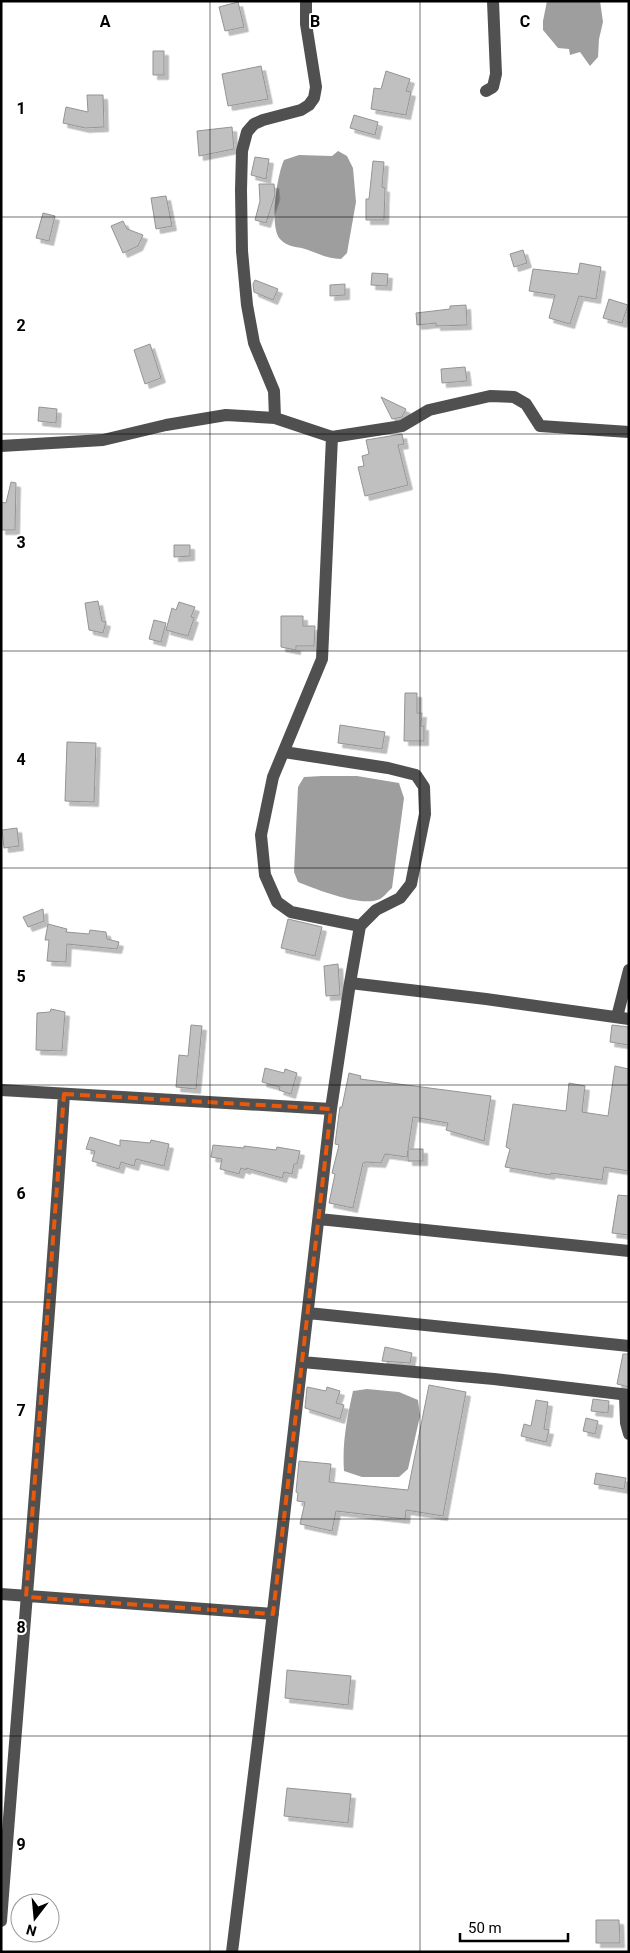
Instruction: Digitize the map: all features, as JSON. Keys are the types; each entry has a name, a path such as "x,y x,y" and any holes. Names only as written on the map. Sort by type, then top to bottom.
{"street":[{"path":"275,418 274,391 254,343 247,305 242,251 242,151 247,132 254,124 301,110 310,105 314,98 316,87 306,24 306,1"},
{"path":"486,91 493,87 496,74 493,1"},
{"path":"1,446 103,440 166,425 226,415 275,418 332,437 402,426 429,410 490,396 514,397 526,404 540,426 629,432"},
{"path":"332,437 322,660 273,777 261,835 265,875 277,902 291,912 360,926"},
{"path":"232,1952 331,1109 350,983 360,926 376,910 400,898 411,884 425,814 424,787 416,775 388,768 284,752"},
{"path":"350,983 623,1018 629,970"},
{"path":"1,1090 331,1109"},
{"path":"1,1921 51,1306 64,1094"},
{"path":"319,1219 629,1251"},
{"path":"308,1313 629,1346"},
{"path":"302,1362 494,1379 627,1395 626,1423 629,1434"},
{"path":"1,1594 273,1614"}],"highlighted area":[{"path":"64,1094 331,1109 273,1614 26,1597"}],"shaded area":[{"path":"547,1 600,1 603,22 599,39 598,57 590,66 580,52 570,55 569,49 558,48 543,30"},
{"path":"338,151 347,156 353,168 356,202 347,253 341,259 328,257 283,242 277,233 275,224 275,201 284,160 299,155 332,156"},
{"path":"357,776 399,783 404,798 392,888 380,899 362,901 351,899 327,893 298,882 294,872 298,787 304,777"},
{"path":"367,1389 399,1392 418,1400 420,1416 408,1469 399,1477 362,1477 344,1471 344,1441 353,1391"}],"building":[{"path":"238,2 244,27 225,31 219,7"},
{"path":"153,51 164,51 164,75 153,75"},
{"path":"261,66 268,99 228,106 222,74"},
{"path":"386,71 410,79 406,91 411,92 406,115 371,109 374,88 381,89"},
{"path":"87,95 103,95 104,127 85,128 63,123 66,107 88,112"},
{"path":"354,115 378,122 375,135 350,128"},
{"path":"232,127 234,149 199,156 197,131"},
{"path":"255,157 269,159 266,179 251,175"},
{"path":"373,161 384,162 382,187 385,188 384,220 366,220 366,199 369,199"},
{"path":"259,184 274,184 275,195 266,223 255,220 260,201"},
{"path":"166,196 172,226 156,229 151,198"},
{"path":"43,213 55,216 49,241 36,238"},
{"path":"123,221 127,229 143,235 138,246 123,253 111,226"},
{"path":"523,250 527,263 514,267 510,254"},
{"path":"580,263 601,267 596,299 579,296 570,324 549,318 555,295 529,291 533,269 578,274"},
{"path":"372,273 388,274 387,286 371,285"},
{"path":"255,280 278,289 273,300 254,292 253,284"},
{"path":"345,284 345,295 330,296 330,285"},
{"path":"609,299 628,305 622,323 603,318"},
{"path":"466,305 467,325 436,326 436,323 417,325 416,313 450,309 450,306"},
{"path":"150,344 161,378 145,384 134,350"},
{"path":"465,367 467,381 442,383 441,369"},
{"path":"381,397 406,409 402,417 392,419"},
{"path":"39,407 57,409 56,423 38,421"},
{"path":"402,434 404,444 398,445 408,485 365,496 358,467 364,466 362,456 369,454 366,440"},
{"path":"11,482 16,483 15,530 1,530 1,502 6,503"},
{"path":"174,545 190,545 190,556 174,557"},
{"path":"98,601 102,621 106,622 103,633 89,630 85,603"},
{"path":"179,602 195,607 191,617 194,618 188,636 166,630 172,608 176,610"},
{"path":"281,616 303,616 303,626 315,626 314,646 296,646 296,650 281,647"},
{"path":"154,620 166,623 161,642 149,639"},
{"path":"405,693 417,693 417,713 422,713 421,726 424,726 424,741 404,741"},
{"path":"340,725 385,732 382,749 338,743"},
{"path":"67,742 96,743 94,802 65,801"},
{"path":"17,828 19,846 4,848 2,830"},
{"path":"43,909 44,921 28,927 23,917"},
{"path":"288,919 322,927 315,956 281,948"},
{"path":"48,924 67,929 66,932 89,934 90,930 106,932 107,939 119,942 117,949 67,944 66,962 47,961 49,940 45,940"},
{"path":"338,964 340,995 326,996 324,966"},
{"path":"51,1009 65,1012 62,1051 36,1050 37,1013 50,1012"},
{"path":"191,1025 202,1026 196,1089 176,1087 179,1055 188,1056"},
{"path":"612,1025 629,1027 629,1045 610,1042"},
{"path":"615,1066 629,1069 629,1171 604,1167 602,1180 551,1173 550,1175 505,1167 510,1149 506,1147 513,1104 566,1111 569,1083 585,1086 582,1112 608,1116"},
{"path":"265,1068 284,1073 285,1069 297,1073 291,1094 279,1090 280,1087 262,1082"},
{"path":"349,1073 361,1076 360,1079 491,1096 484,1141 446,1130 448,1123 413,1117 408,1149 423,1149 423,1161 408,1161 408,1150 407,1157 385,1154 381,1163 363,1163 353,1208 329,1203 335,1174 332,1173 339,1145 335,1144 340,1107 342,1107"},
{"path":"90,1137 120,1146 120,1140 150,1143 151,1140 169,1144 164,1166 136,1159 134,1166 121,1162 119,1169 92,1161 95,1151 86,1149"},
{"path":"213,1145 276,1150 277,1147 300,1151 292,1174 284,1172 282,1178 246,1168 246,1170 241,1168 239,1174 220,1169 222,1159 211,1157"},
{"path":"618,1195 629,1196 629,1235 612,1233"},
{"path":"385,1347 412,1353 410,1363 382,1361"},
{"path":"623,1354 629,1354 629,1387 617,1384"},
{"path":"429,1385 466,1392 443,1516 406,1510 405,1519 336,1511 332,1531 300,1524 305,1502 297,1501 299,1461 331,1464 329,1482 408,1490"},
{"path":"307,1387 326,1391 327,1387 340,1391 336,1403 344,1405 340,1419 305,1408"},
{"path":"593,1399 609,1401 608,1413 591,1411"},
{"path":"536,1400 548,1402 544,1429 549,1430 546,1442 521,1436 524,1424 531,1426"},
{"path":"586,1418 598,1421 595,1434 583,1431"},
{"path":"596,1473 626,1478 624,1489 594,1484"},
{"path":"287,1670 351,1676 348,1705 285,1698"},
{"path":"287,1788 351,1794 348,1823 284,1816"},
{"path":"596,1920 619,1920 620,1943 596,1943"}]}
